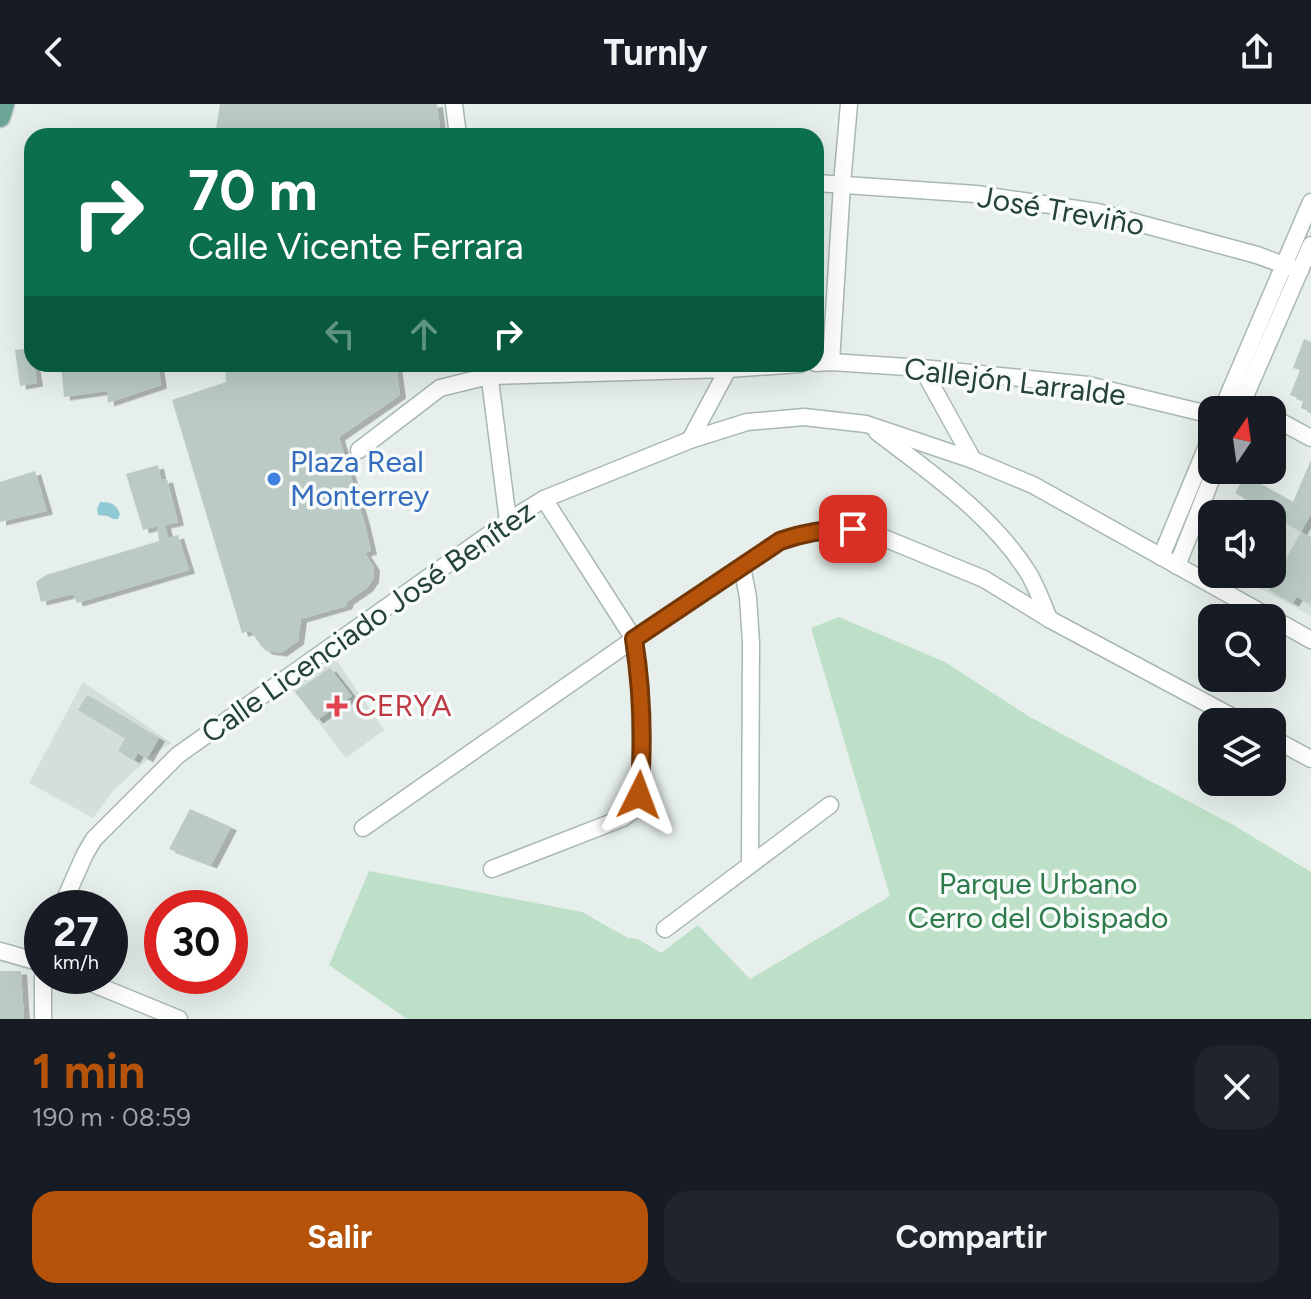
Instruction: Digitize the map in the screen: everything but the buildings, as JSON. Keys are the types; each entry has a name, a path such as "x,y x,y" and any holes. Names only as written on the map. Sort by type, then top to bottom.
{"main road":[{"path":"0,117 4,104"}],"street":[{"path":"454,104 457,128"},
{"path":"824,362 849,104"},
{"name":"José Treviño","path":"824,183 976,194 1097,212 1300,271"},
{"path":"1239,396 1284,264 1311,202"},
{"path":"1239,396 1311,245"},
{"name":"Callejón Larralde","path":"824,362 922,368 1088,385 1198,412"},
{"path":"922,368 973,460"},
{"path":"359,450 440,388 483,372"},
{"path":"488,372 508,521"},
{"path":"690,440 726,372"},
{"name":"Calle Licenciado José Benítez","path":"69,890 94,839 178,755 508,521 544,499 690,440 747,422 804,417 866,424 973,460 1033,485 1246,604"},
{"path":"866,424 941,480 1003,539 1030,576 1049,619"},
{"path":"1286,425 1311,438"},
{"path":"1161,557 1198,468"},
{"path":"1177,566 1209,484"},
{"path":"492,869 623,818 633,810 639,795 642,758 640,684 634,639 544,499"},
{"path":"363,828 780,541 805,532 831,529 867,531 984,579 1049,619 1216,708"},
{"path":"742,567 748,597 751,643 750,864"},
{"name":"Calle Licenciado José Benítez","path":"1286,626 1311,640"},
{"path":"1286,746 1311,759"},
{"path":"665,929 830,805"},
{"path":"0,951 24,958"},
{"path":"43,994 43,1019"},
{"path":"118,994 179,1019"}],"shaded area":[{"path":"1311,514 1311,616 1260,588 1286,588 1286,523 1301,531"},
{"name":"CERYA","path":"335,658 384,730 346,758 292,688"},
{"path":"83,682 172,743 159,750 113,791 93,818 29,783"}],"green space":[{"name":"Parque Urbano Cerro del Obispado","path":"839,617 945,662 1030,717 1235,826 1311,872 1311,1019 407,1019 329,965 369,871 582,912 661,953 698,925 750,979 890,896 811,628"}],"water":[{"path":"100,502 115,506 120,514 118,519 98,515"}],"place":[{"name":"Plaza Real Monterrey","path":"274,479"},
{"name":"CERYA","path":"337,706"}],"route":[{"path":"639,795 642,758 640,684 634,639 780,541 805,532 853,529"}]}
